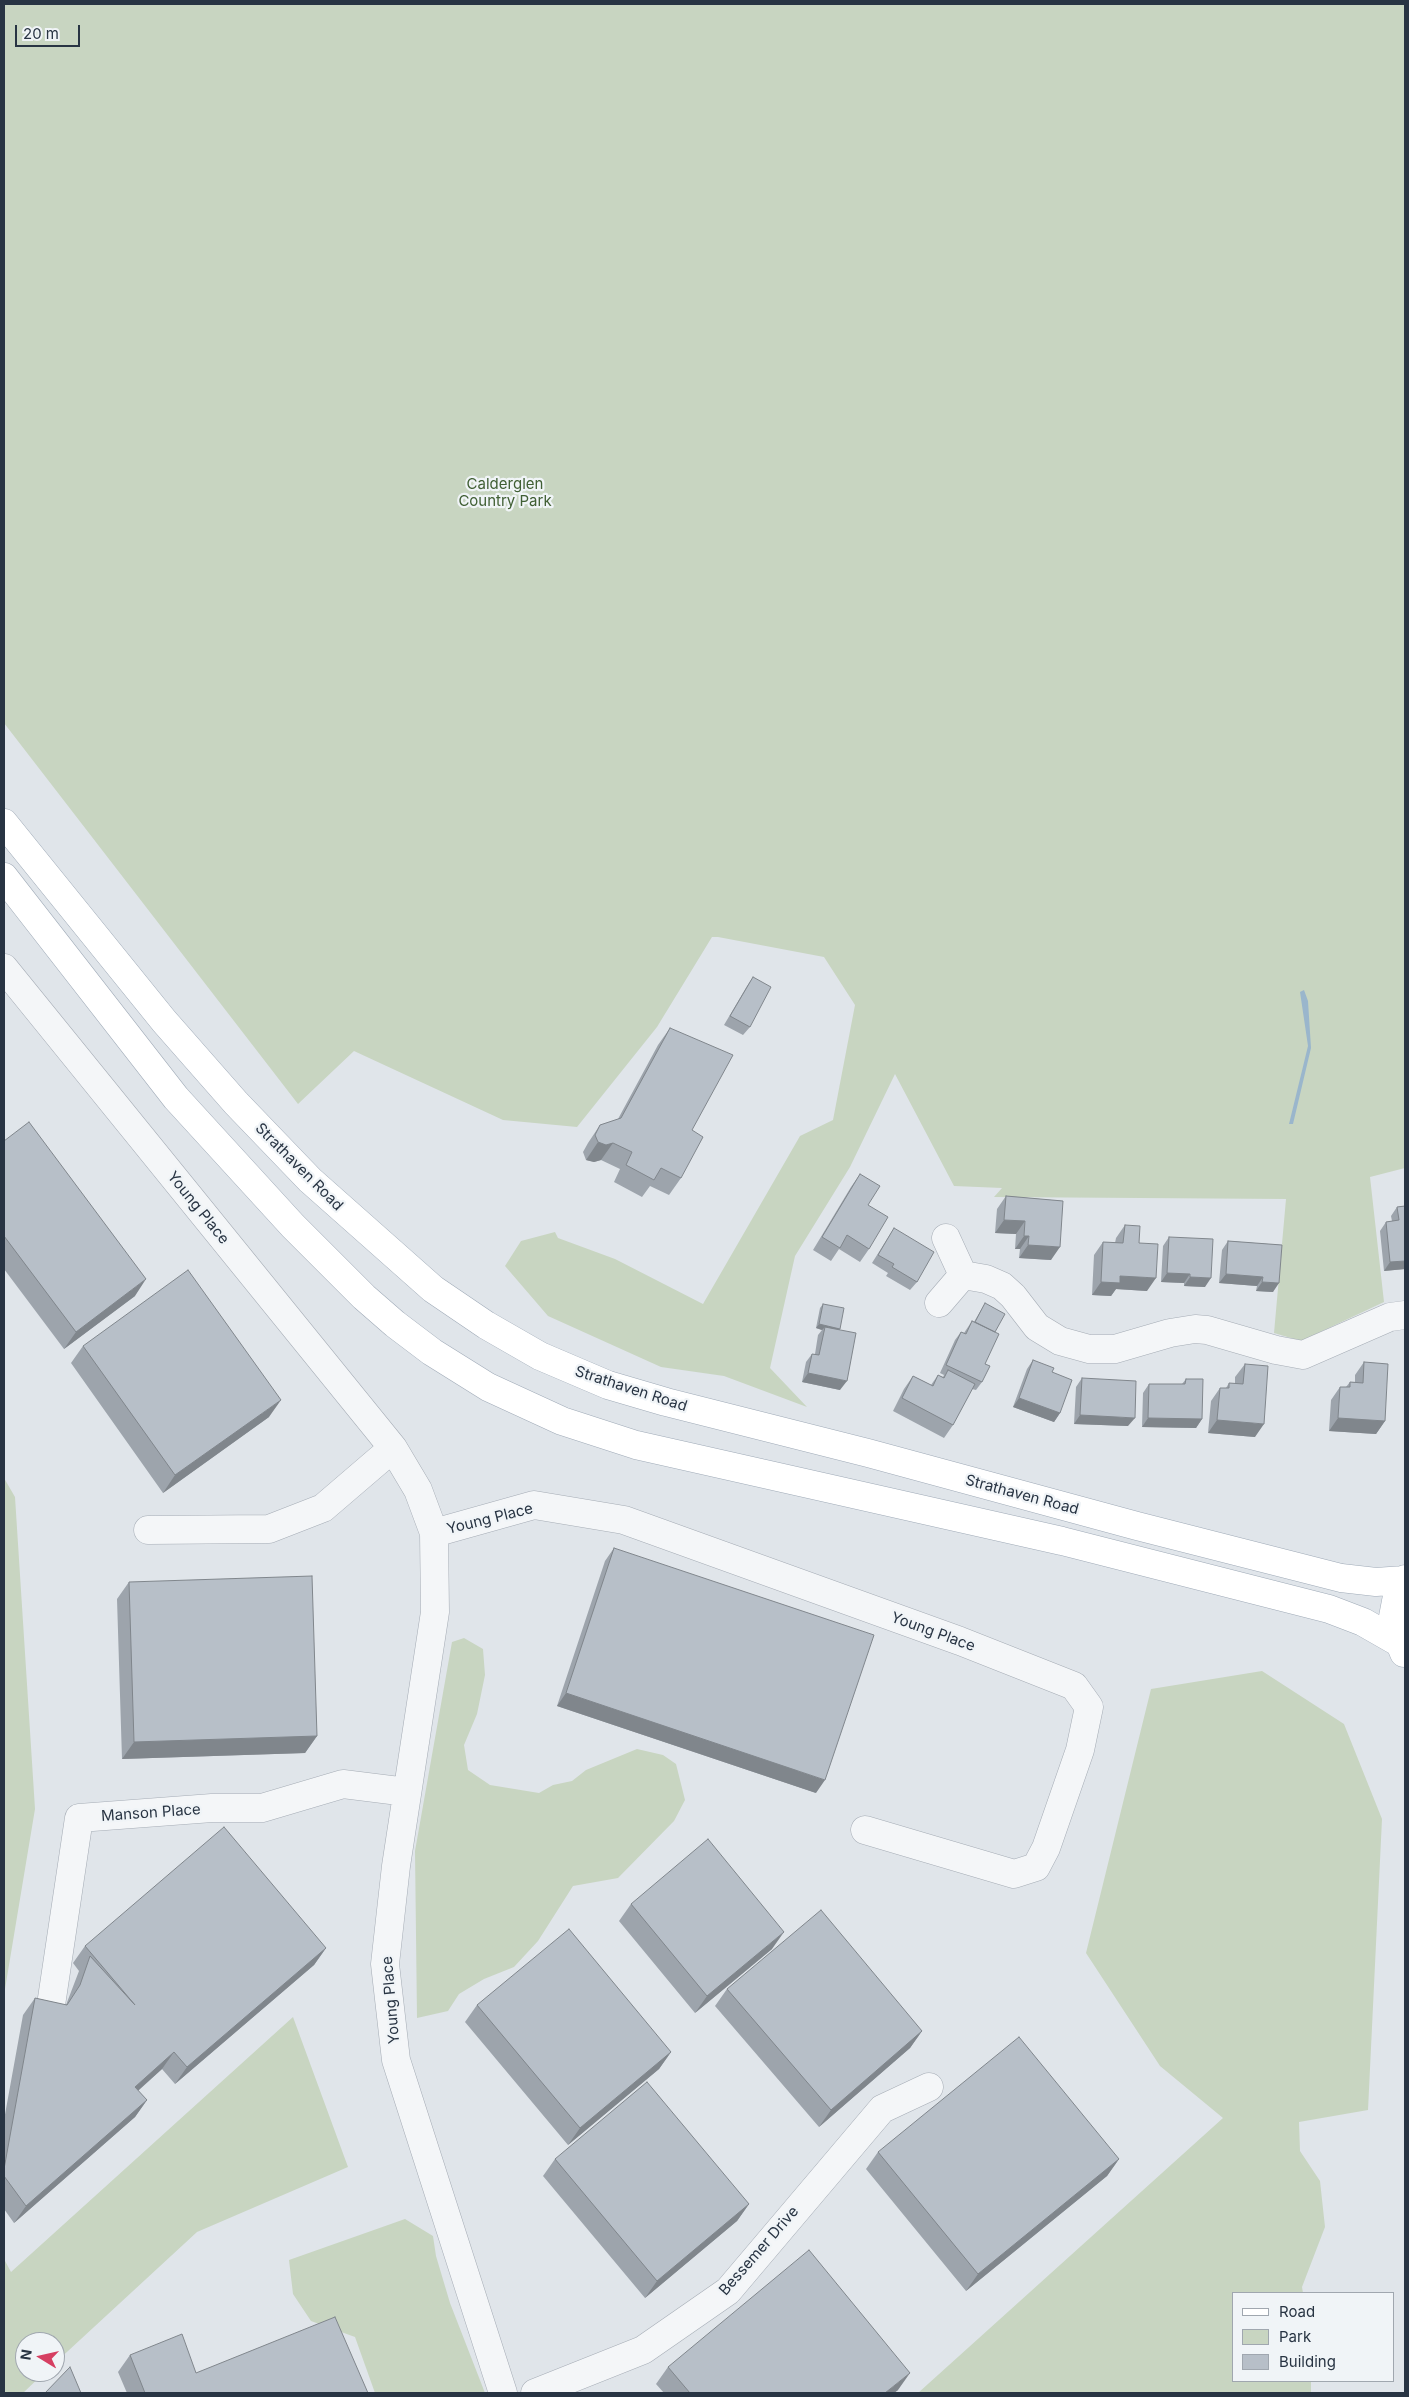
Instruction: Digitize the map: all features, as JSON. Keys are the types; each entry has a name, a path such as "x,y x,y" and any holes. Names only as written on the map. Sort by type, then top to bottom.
{"main road":[{"name":"Strathaven Road","path":"4,823 164,1021 236,1103 303,1173 356,1223 433,1289 486,1325 540,1356 608,1385 658,1400 1137,1526 1341,1578 1376,1582 1405,1579"},
{"path":"4,877 176,1098 293,1226 364,1297 395,1324 432,1352 488,1387 562,1421 636,1445 1062,1541 1329,1609 1363,1622 1402,1648"},
{"path":"1402,1648 1393,1617 1398,1591 1405,1579"}],"street":[{"name":"Young Place","path":"4,968 393,1448 418,1490 434,1533 435,1612 385,1964 396,2060 502,2393"},
{"path":"946,1238 963,1275"},
{"path":"939,1303 963,1275"},
{"path":"963,1275 986,1279 1002,1286 1013,1296 1037,1327 1060,1341 1089,1349 1115,1349 1170,1333 1194,1329 1207,1330 1276,1350 1303,1355 1390,1317 1405,1315"},
{"path":"148,1530 269,1529 323,1508 393,1448"},
{"name":"Young Place","path":"434,1533 534,1505 624,1520 960,1642 1074,1686 1089,1707 1080,1750 1046,1848 1036,1867 1014,1874 865,1830"},
{"name":"Manson Place","path":"51,2005 79,1818 212,1808 262,1808 343,1784 408,1792"},
{"name":"Bessemer Drive","path":"535,2393 643,2350 728,2291 882,2109 929,2087"}],"green space":[{"name":"Calderglen Country Park","path":"4,4 1405,4 1405,1168 1370,1177 1384,1302 1301,1341 1274,1333 1286,1199 994,1197 1002,1188 954,1186 895,1074 850,1167 795,1256 770,1368 807,1407 724,1376 661,1367 548,1316 505,1266 521,1241 555,1232 558,1238 615,1259 703,1304 800,1136 833,1120 855,1005 824,957 718,937 712,937 657,1027 577,1127 503,1120 354,1051 298,1104 4,723"},
{"path":"4,1478 15,1497 35,1809 4,1995"},
{"path":"464,1638 483,1649 485,1675 477,1714 464,1745 468,1770 490,1785 539,1793 553,1785 572,1781 586,1770 637,1749 663,1755 676,1764 685,1800 674,1821 618,1878 573,1886 538,1941 514,1967 484,1979 459,1994 448,2011 417,2018 415,1851 452,1642"},
{"path":"1262,1671 1344,1724 1382,1819 1368,2110 1299,2122 1300,2151 1320,2181 1325,2227 1302,2287 1303,2292 1232,2292 1232,2382 1311,2382 1311,2393 918,2393 1223,2118 1160,2066 1086,1953 1151,1689"},
{"path":"293,2017 348,2167 197,2232 65,2354 65,2332 15,2332 15,2382 35,2382 23,2393 4,2393 4,2259 11,2272"},
{"path":"405,2219 433,2236 436,2256 450,2303 485,2393 375,2393 355,2337 311,2321 293,2294 289,2260"}],"water":[{"path":"1304,990 1308,1001 1311,1048 1293,1124 1289,1124 1308,1046 1300,992"}],"building":[{"path":"753,977 771,987 750,1027 730,1016"},
{"path":"670,1028 733,1055 692,1130 703,1137 681,1178 661,1168 654,1180 626,1165 632,1152 613,1143 606,1145 598,1142 595,1135 600,1125 621,1118"},
{"path":"29,1122 146,1279 76,1332 4,1236 4,1141"},
{"path":"860,1174 880,1186 868,1205 888,1217 869,1249 847,1235 840,1248 822,1237"},
{"path":"1006,1196 1063,1201 1060,1247 1028,1245 1029,1236 1024,1236 1025,1221 1004,1220"},
{"path":"1405,1206 1405,1261 1390,1262 1386,1222 1399,1220 1397,1207"},
{"path":"1125,1225 1140,1226 1139,1243 1158,1244 1156,1278 1120,1276 1120,1283 1101,1282 1103,1242 1123,1243"},
{"path":"894,1228 934,1252 917,1282 892,1267 894,1264 878,1255"},
{"path":"1169,1237 1213,1239 1211,1278 1190,1277 1190,1274 1167,1273"},
{"path":"1228,1241 1282,1245 1279,1283 1262,1282 1263,1277 1226,1274"},
{"path":"188,1270 281,1400 175,1475 83,1346"},
{"path":"985,1303 1005,1314 995,1332 975,1322"},
{"path":"823,1304 844,1308 840,1329 819,1324"},
{"path":"972,1321 999,1334 985,1364 990,1366 982,1382 946,1365 961,1332 966,1334"},
{"path":"825,1327 856,1333 847,1381 808,1373 812,1354 819,1355"},
{"path":"1033,1360 1054,1368 1052,1372 1072,1380 1060,1413 1019,1398"},
{"path":"1364,1362 1388,1364 1385,1421 1338,1418 1340,1387 1350,1387 1350,1382 1363,1383"},
{"path":"1245,1364 1268,1366 1264,1424 1217,1420 1220,1388 1229,1388 1229,1383 1243,1384"},
{"path":"948,1370 975,1384 953,1425 902,1398 913,1376 933,1386 938,1375 944,1378"},
{"path":"1082,1378 1136,1381 1135,1418 1080,1415"},
{"path":"1186,1379 1203,1379 1202,1419 1148,1418 1149,1384 1185,1384"},
{"path":"614,1548 874,1635 825,1780 566,1693"},
{"path":"312,1576 317,1736 134,1742 129,1582"},
{"path":"224,1827 326,1948 187,2067 174,2052 135,2087 147,2100 26,2206 4,2176 4,2169 35,1998 67,2005 80,1985 90,1956 135,2005 85,1946"},
{"path":"708,1839 784,1932 707,1996 631,1904"},
{"path":"821,1910 922,2031 831,2110 727,1989"},
{"path":"569,1929 671,2052 580,2128 477,2005"},
{"path":"1019,2037 1119,2159 978,2274 878,2152"},
{"path":"647,2082 749,2204 657,2281 555,2159"},
{"path":"809,2250 910,2373 885,2393 690,2393 668,2367"},
{"path":"335,2317 368,2393 145,2393 130,2355 182,2334 196,2373"},
{"path":"70,2367 81,2393 45,2393 56,2382 65,2382 65,2372"}]}
